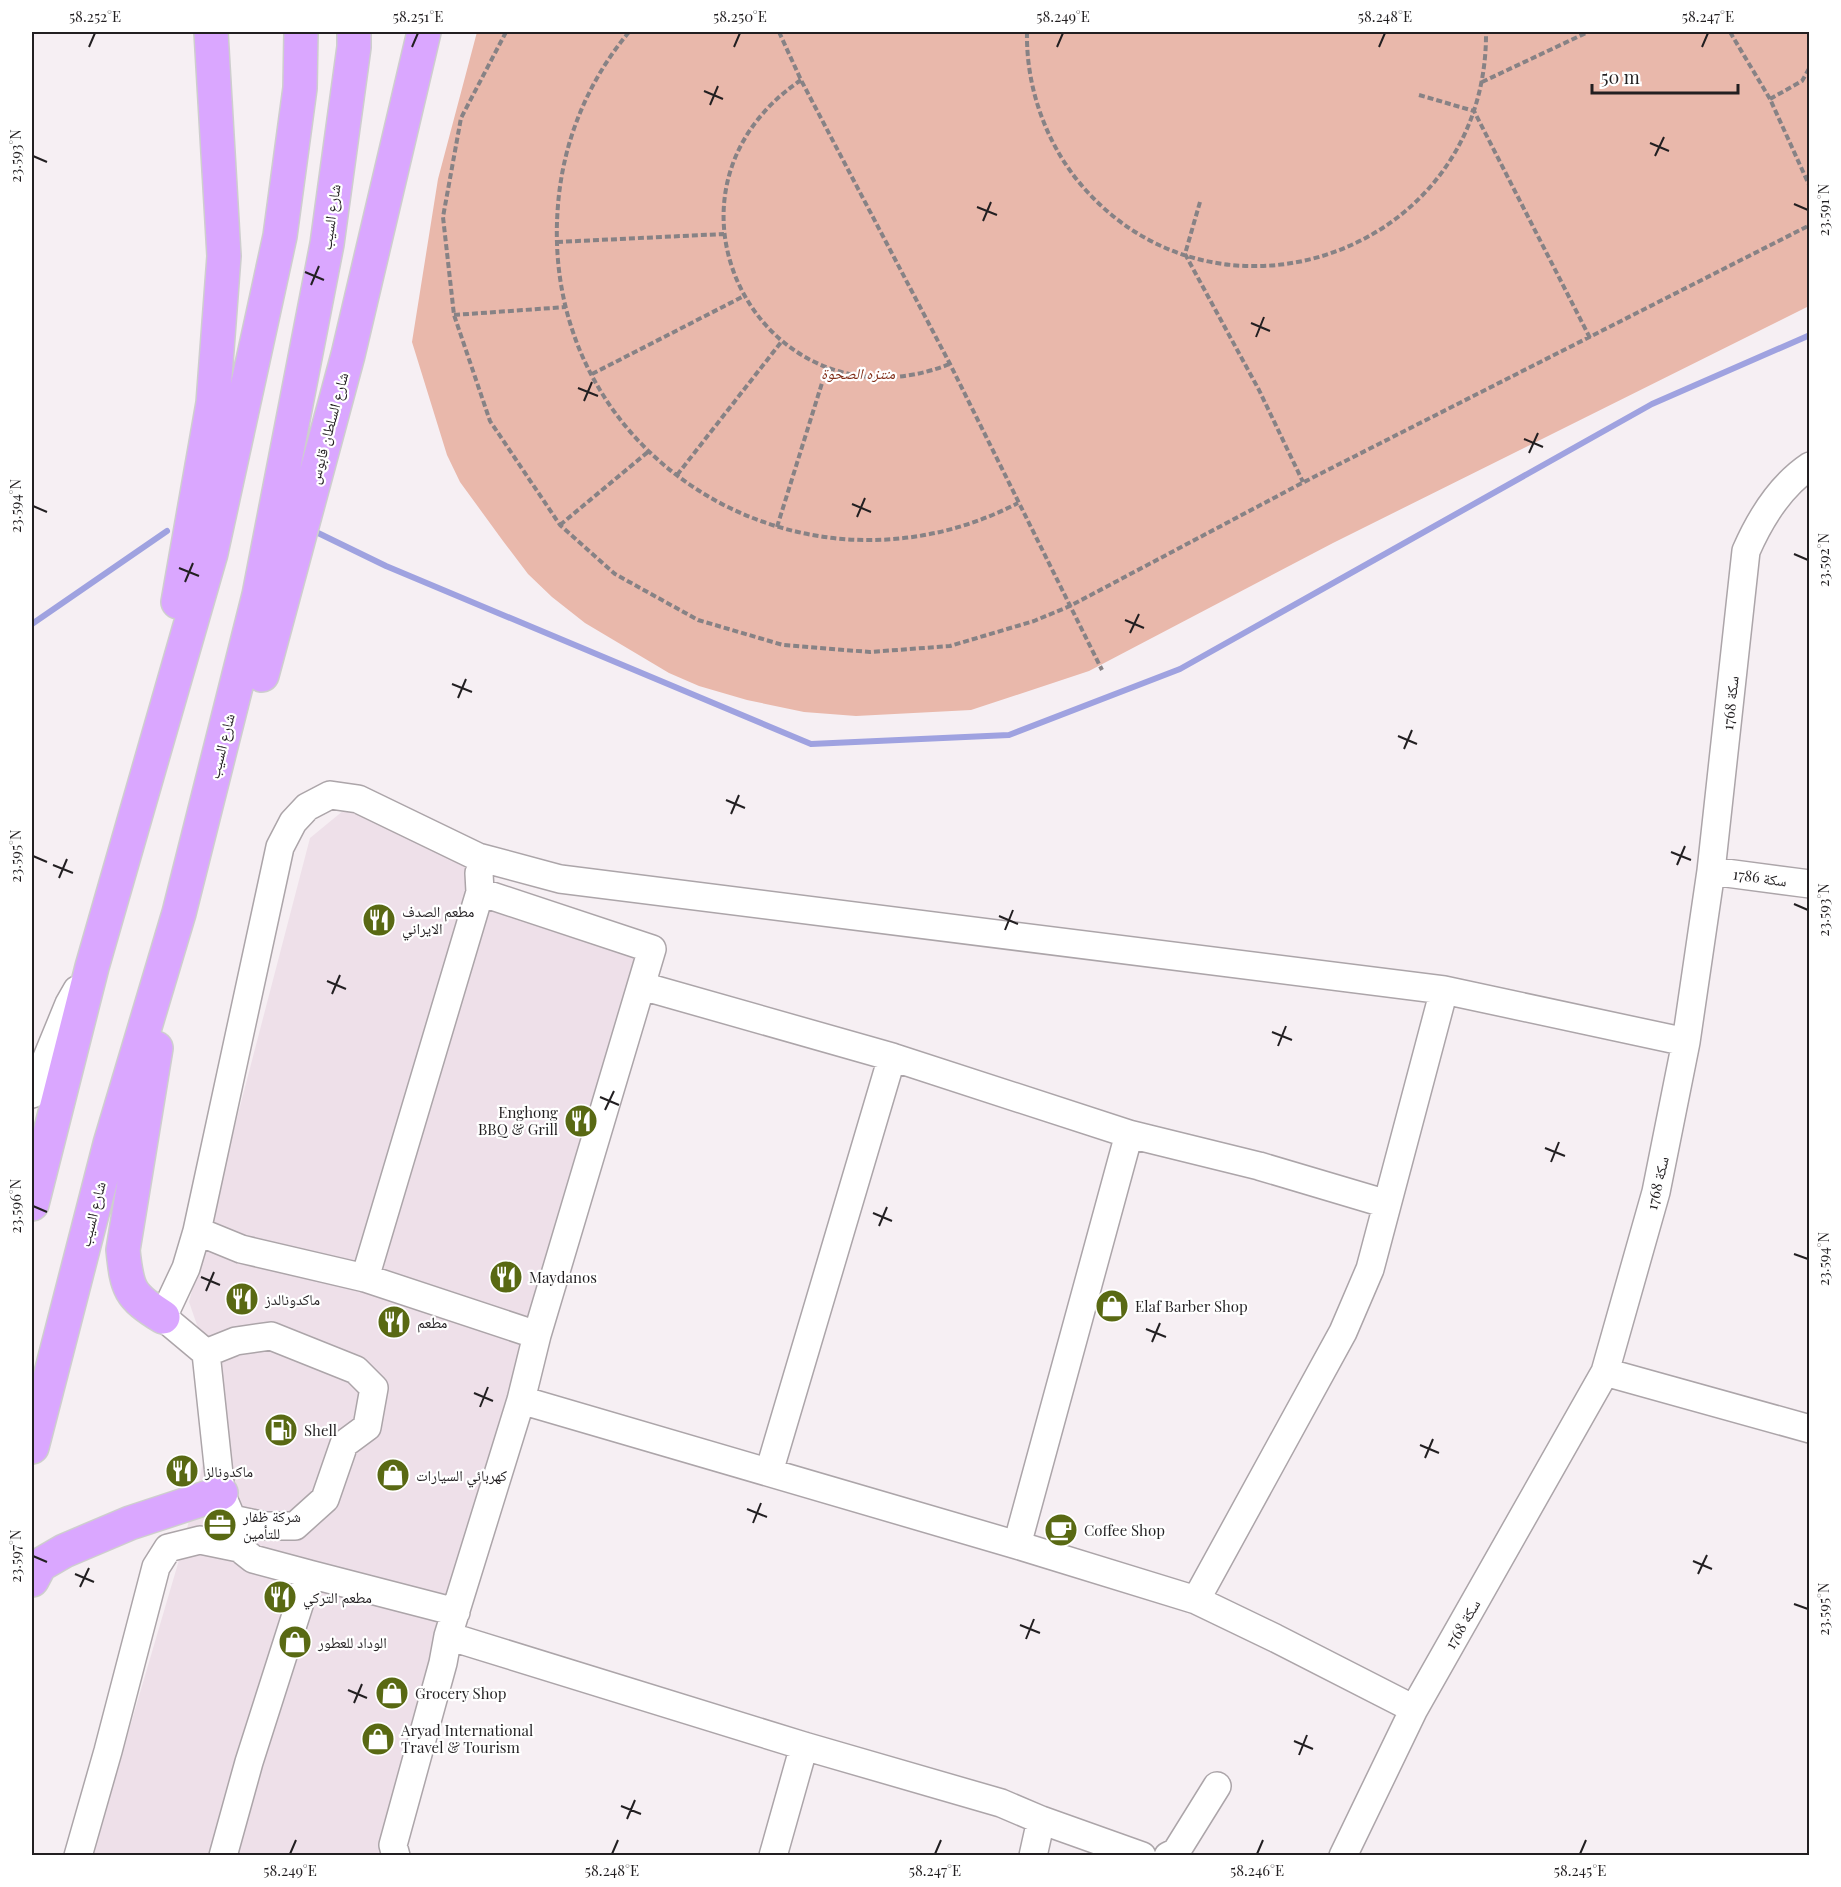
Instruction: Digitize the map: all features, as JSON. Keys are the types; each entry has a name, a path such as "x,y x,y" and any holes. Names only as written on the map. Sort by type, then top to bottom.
{"highway":[{"path":"156,741 163,684 213,403 224,256 210,32"},
{"path":"32,1204 92,967 211,553 280,236 300,88 301,32"},
{"name":"شارع السيب","path":"32,1447 110,1144 179,913 259,595 327,244 354,47 354,32"},
{"name":"شارع السلطان قابوس","path":"203,814 247,731 348,355 424,32"},
{"path":"163,1317 139,1303 126,1280 123,1250 179,913"},
{"path":"32,1580 40,1565 64,1551 130,1523 226,1506"}],"street":[{"name":"سكة 1768","path":"1343,1856 1414,1709 1605,1372 1656,1192 1686,1042 1711,870 1746,551 1756,527 1773,503 1788,485 1809,466"},
{"path":"239,1548 226,1506 206,1353 163,1317 186,1268 197,1231 280,847 293,822 307,807 330,795 358,799 478,857 560,879 1444,990 1686,1042"},
{"path":"365,1278 480,892 478,857"},
{"name":"سكة 1786","path":"1711,870 1809,884"},
{"path":"396,1856 393,1845 452,1624 521,1400 537,1335 652,949 480,892"},
{"path":"32,1094 69,1004 92,967"},
{"path":"642,986 892,1057 1129,1134 1259,1166 1387,1204"},
{"path":"1196,1600 1343,1332 1370,1269 1444,990"},
{"path":"769,1472 892,1057"},
{"path":"1017,1545 1129,1134"},
{"path":"197,1231 241,1250 365,1278 537,1335"},
{"path":"206,1353 236,1341 271,1336 356,1370 374,1388 367,1427 344,1444 326,1499 295,1526 265,1526 226,1506"},
{"path":"1605,1372 1809,1429"},
{"path":"521,1400 1017,1545 1196,1600 1414,1709"},
{"path":"78,1856 156,1567 168,1548 200,1540 239,1548 253,1559 309,1574 804,1746 1001,1803 1041,1820 1142,1856"},
{"path":"223,1856 249,1762 309,1574"},
{"path":"772,1856 804,1746"},
{"path":"1168,1856 1176,1852 1217,1786"},
{"path":"1033,1856 1041,1820"}],"path":[{"path":"506,32 461,118 443,217 454,315 490,421 560,525 615,574 698,620 783,645 870,652 950,646 1034,621 1070,606 1304,482 1809,225"},
{"path":"629,32 596,80 583,104 561,176 557,209 560,276 566,307 575,336 592,374 620,418 649,451 676,475 727,507 777,527 806,535 842,540 895,540 924,536 989,517 1018,503"},
{"path":"778,32 950,364 1102,670"},
{"path":"1027,32 1029,66 1036,102 1050,136 1068,168 1092,196 1119,220 1151,240 1185,255 1220,263 1265,266 1308,261 1354,245 1386,227 1426,193 1458,148 1474,111 1482,82 1486,32"},
{"path":"1482,82 1588,32"},
{"path":"1730,32 1770,99 1809,187"},
{"path":"1770,99 1802,81 1809,67"},
{"path":"801,80 770,104 758,118 741,143 726,185 723,210 724,234 732,268 744,296 757,315 782,341 802,355 827,367 863,376 892,377 916,375 950,364"},
{"path":"1419,95 1474,111 1590,338"},
{"path":"1200,202 1185,255 1259,390 1304,482"},
{"path":"557,242 724,234"},
{"path":"592,374 744,296"},
{"path":"454,315 566,307"},
{"path":"676,475 782,341"},
{"path":"777,527 827,367"},
{"path":"560,525 649,451"}],"shaded area":[{"path":"355,801 478,857 480,892 652,949 390,1855 92,1856 179,1560 200,1477 218,1385 189,1302 310,838"}],"green space":[{"name":"منتزه الصحوة","path":"477,32 1809,32 1809,306 1333,543 1089,671 971,710 856,716 804,712 747,700 699,686 669,673 585,623 528,574 460,482 447,455 412,342 438,179"}],"waterway":[{"path":"314,531 386,566 811,744 1009,735 1180,669 1652,404 1810,335"},
{"path":"32,624 167,531"}],"place":[{"name":"مطعم الصدف الايراني","path":"379,920"},
{"name":"Enghong BBQ & Grill","path":"581,1121"},
{"name":"Maydanos","path":"506,1277"},
{"name":"ماكدونالدز","path":"242,1299"},
{"name":"Elaf Barber Shop","path":"1112,1306"},
{"name":"مطعم","path":"394,1322"},
{"name":"Shell","path":"281,1430"},
{"name":"ماكدونالز","path":"182,1471"},
{"name":"كهربائي السيارات","path":"393,1475"},
{"name":"شركة ظفار للتأمين","path":"220,1525"},
{"name":"Coffee Shop","path":"1061,1530"},
{"name":"مطعم التركي","path":"280,1597"},
{"name":"الوداد للعطور","path":"295,1642"},
{"name":"Grocery Shop","path":"392,1693"},
{"name":"Aryad International Travel & Tourism","path":"378,1739"}]}
